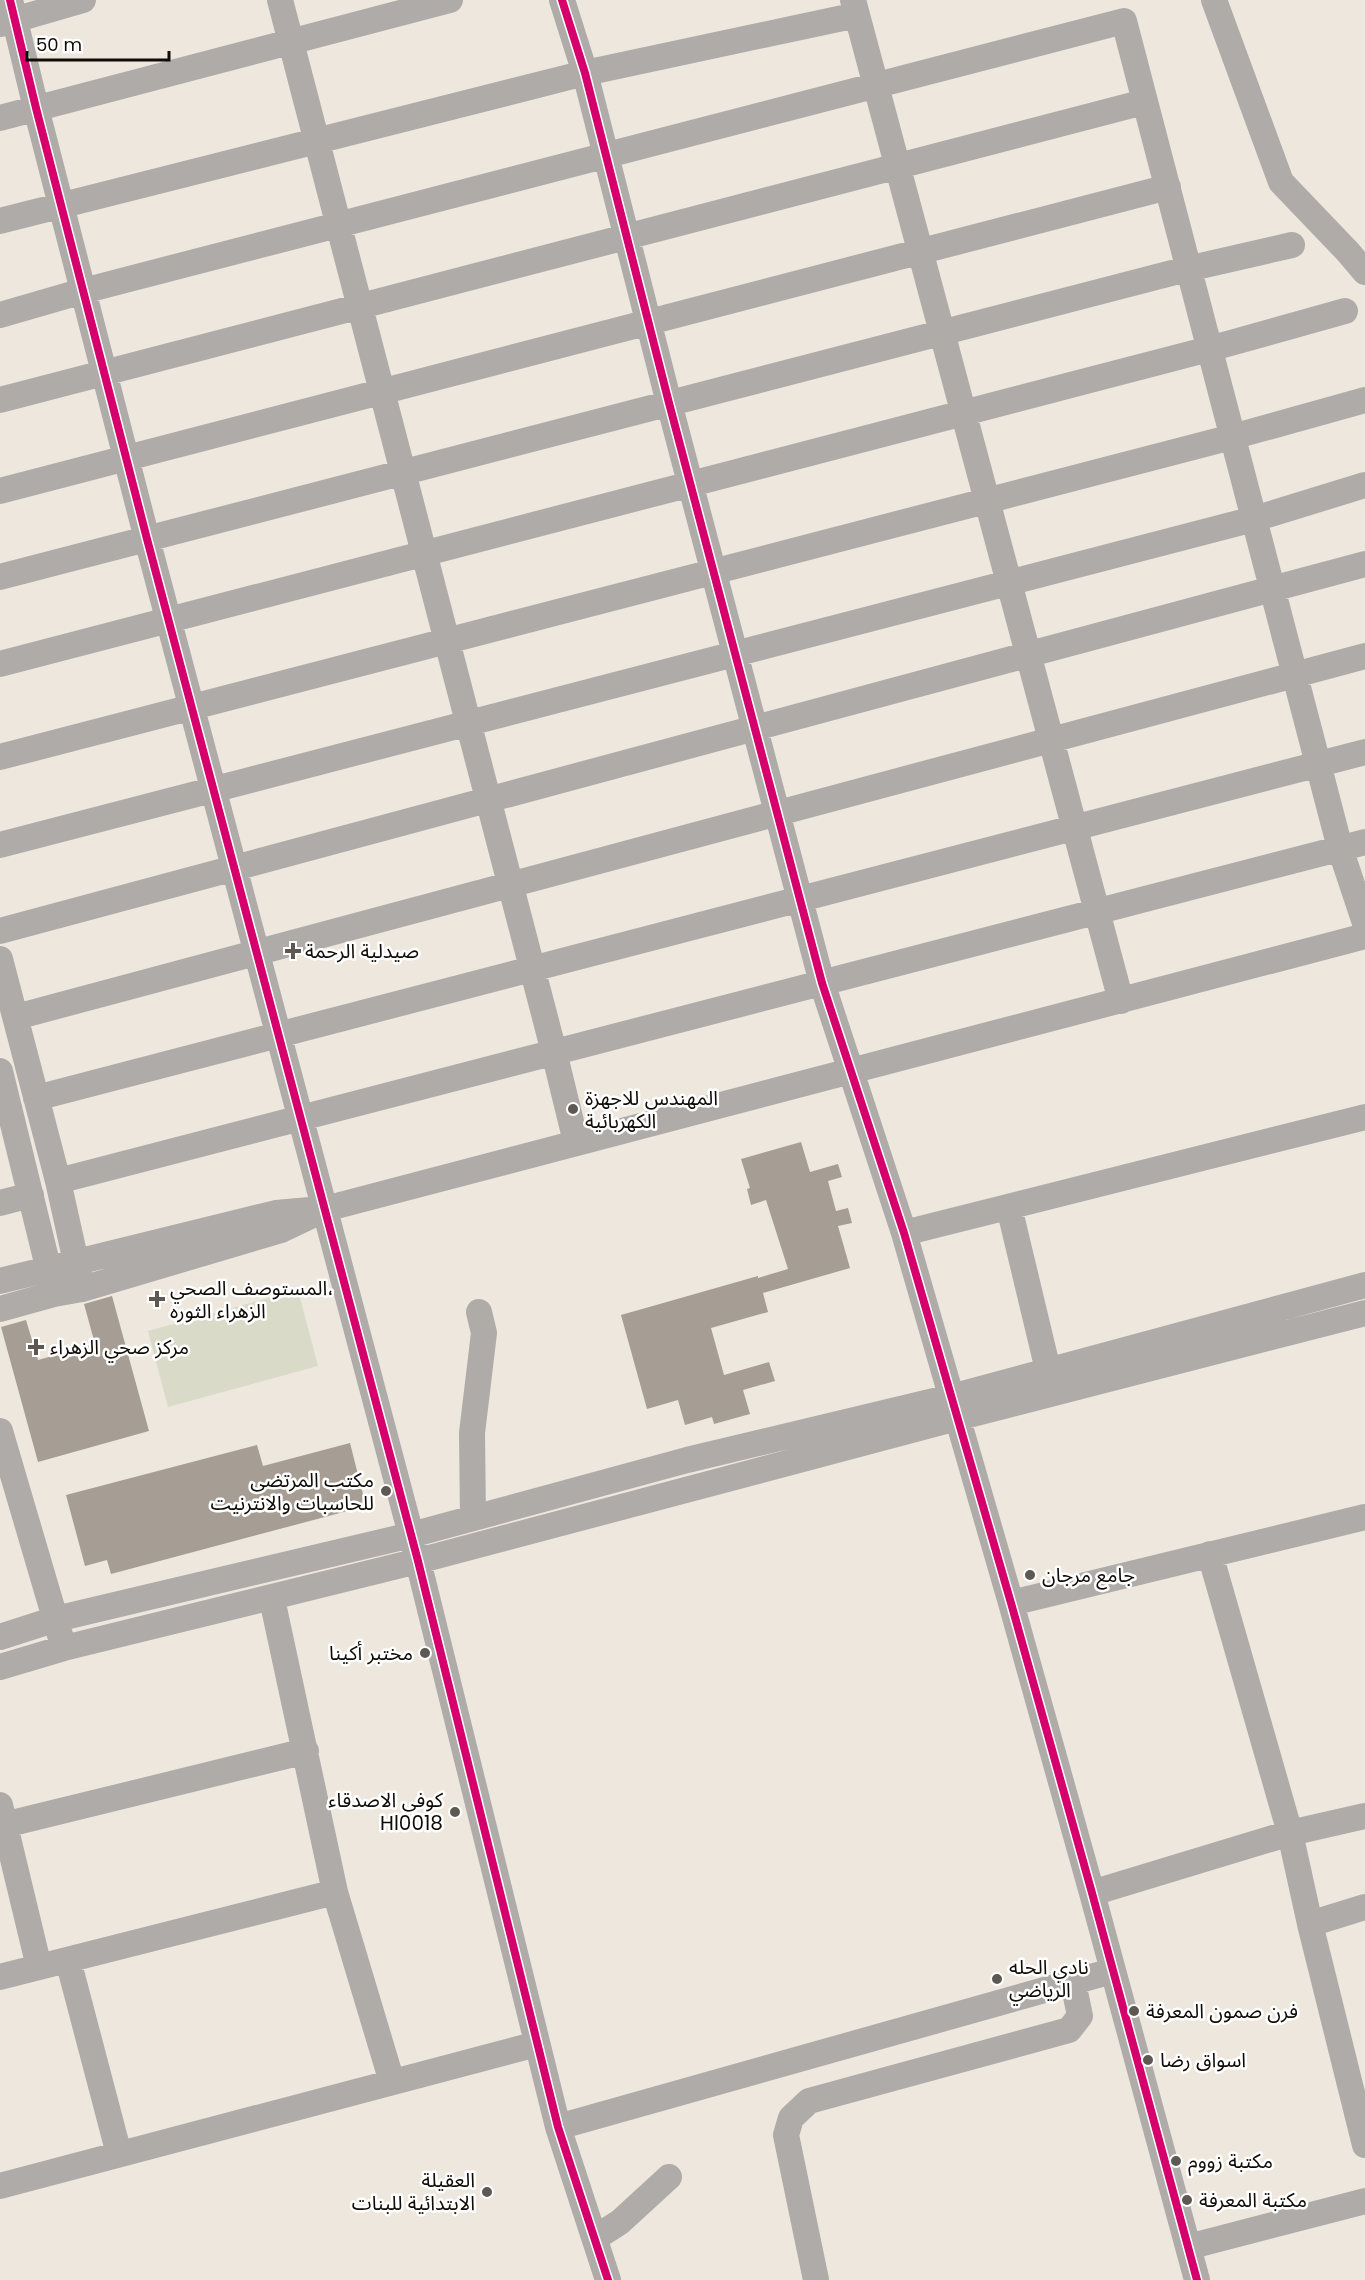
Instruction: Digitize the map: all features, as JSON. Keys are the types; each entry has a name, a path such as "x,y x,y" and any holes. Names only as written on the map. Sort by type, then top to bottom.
{"street":[{"path":"83,0 8,14 36,108 233,869 411,1534 558,2127 608,2280"},
{"path":"280,0 576,1142"},
{"path":"0,118 450,0"},
{"path":"562,0 585,73 669,403 822,982 904,1233 1011,1603 1197,2280"},
{"path":"1214,0 1281,182 1357,245 1365,272"},
{"path":"0,221 585,73 855,8 1121,1001"},
{"path":"0,315 83,291 1124,21 1340,848 1365,923"},
{"path":"0,400 1144,102"},
{"path":"0,491 1167,187"},
{"path":"0,577 1187,269 1292,245"},
{"path":"0,664 1209,349 1345,311"},
{"path":"0,757 1365,400"},
{"path":"0,845 1254,519 1365,485"},
{"path":"0,931 1365,564"},
{"path":"16,1017 1365,656"},
{"path":"36,1098 1365,752"},
{"path":"58,1181 1365,842"},
{"path":"0,1281 276,1213 325,1209 1365,936"},
{"path":"0,959 58,1181 82,1289"},
{"path":"0,1071 6,1115 31,1195 54,1294"},
{"path":"904,1233 1365,1117"},
{"path":"0,1203 31,1195"},
{"path":"1009,1207 1048,1371"},
{"path":"0,1309 82,1289 281,1230 325,1209"},
{"path":"0,1667 64,1648 272,1599 418,1561 954,1407 1048,1371 1365,1285"},
{"path":"473,1518 472,1433 484,1333 479,1312"},
{"path":"0,1637 56,1619 411,1534 687,1460 954,1407 1363,1321"},
{"path":"0,1431 64,1648"},
{"path":"1011,1603 1365,1516"},
{"path":"1210,1554 1290,1833 1310,1924 1365,2145"},
{"path":"272,1599 335,1892 392,2082"},
{"path":"39,1967 2,1815 306,1751"},
{"path":"1092,1893 1290,1833 1365,1816"},
{"path":"0,1977 335,1892"},
{"path":"1310,1924 1365,1907"},
{"path":"68,1960 119,2154"},
{"path":"558,2127 1112,1971"},
{"path":"816,2280 786,2134 791,2118 809,2101 1069,2030 1080,2016 1073,1982"},
{"path":"0,2186 537,2044"},
{"path":"595,2238 620,2222 669,2177"},
{"path":"1188,2247 1365,2201"}],"green space":[{"path":"298,1290 318,1366 168,1407 148,1331"}],"building":[{"path":"801,1142 810,1172 838,1164 842,1177 828,1181 836,1211 848,1208 852,1223 838,1226 850,1268 763,1293 768,1312 711,1328 724,1375 769,1362 775,1381 743,1390 750,1414 714,1424 712,1417 685,1425 678,1400 647,1409 621,1315 788,1269 766,1200 751,1205 747,1189 750,1188 741,1159"},
{"path":"112,1296 149,1431 38,1462 1,1327 26,1320 38,1360 95,1344 84,1304"},
{"path":"350,1443 366,1506 111,1574 107,1560 85,1566 66,1495 257,1445 263,1466"}],"cycle path":[{"path":"10,0 147,539 418,1561 558,2127 608,2280"},
{"path":"562,0 585,73 669,403 822,983 904,1233 1011,1603 1197,2280"}],"place":[{"name":"صيدلية الرحمة","path":"293,951"},
{"name":"المهندس للاجهزة الكهربائية","path":"573,1109"},
{"name":"المستوصف الصحي، الزهراء الثوره","path":"157,1299"},
{"name":"مركز صحي الزهراء","path":"36,1347"},
{"name":"مكتب المرتضى للحاسبات والانترنيت","path":"386,1491"},
{"name":"جامع مرجان","path":"1030,1575"},
{"name":"مختبر أكينا","path":"425,1653"},
{"name":"كوفي الاصدقاء Hl0018","path":"455,1812"},
{"name":"نادي الحله الرياضي","path":"997,1979"},
{"name":"فرن صمون المعرفة","path":"1134,2011"},
{"name":"اسواق رضا","path":"1148,2060"},
{"name":"مكتبة زووم","path":"1176,2161"},
{"name":"العقيلة الابتدائية للبنات","path":"487,2192"},
{"name":"مكتبة المعرفة","path":"1187,2200"}]}
